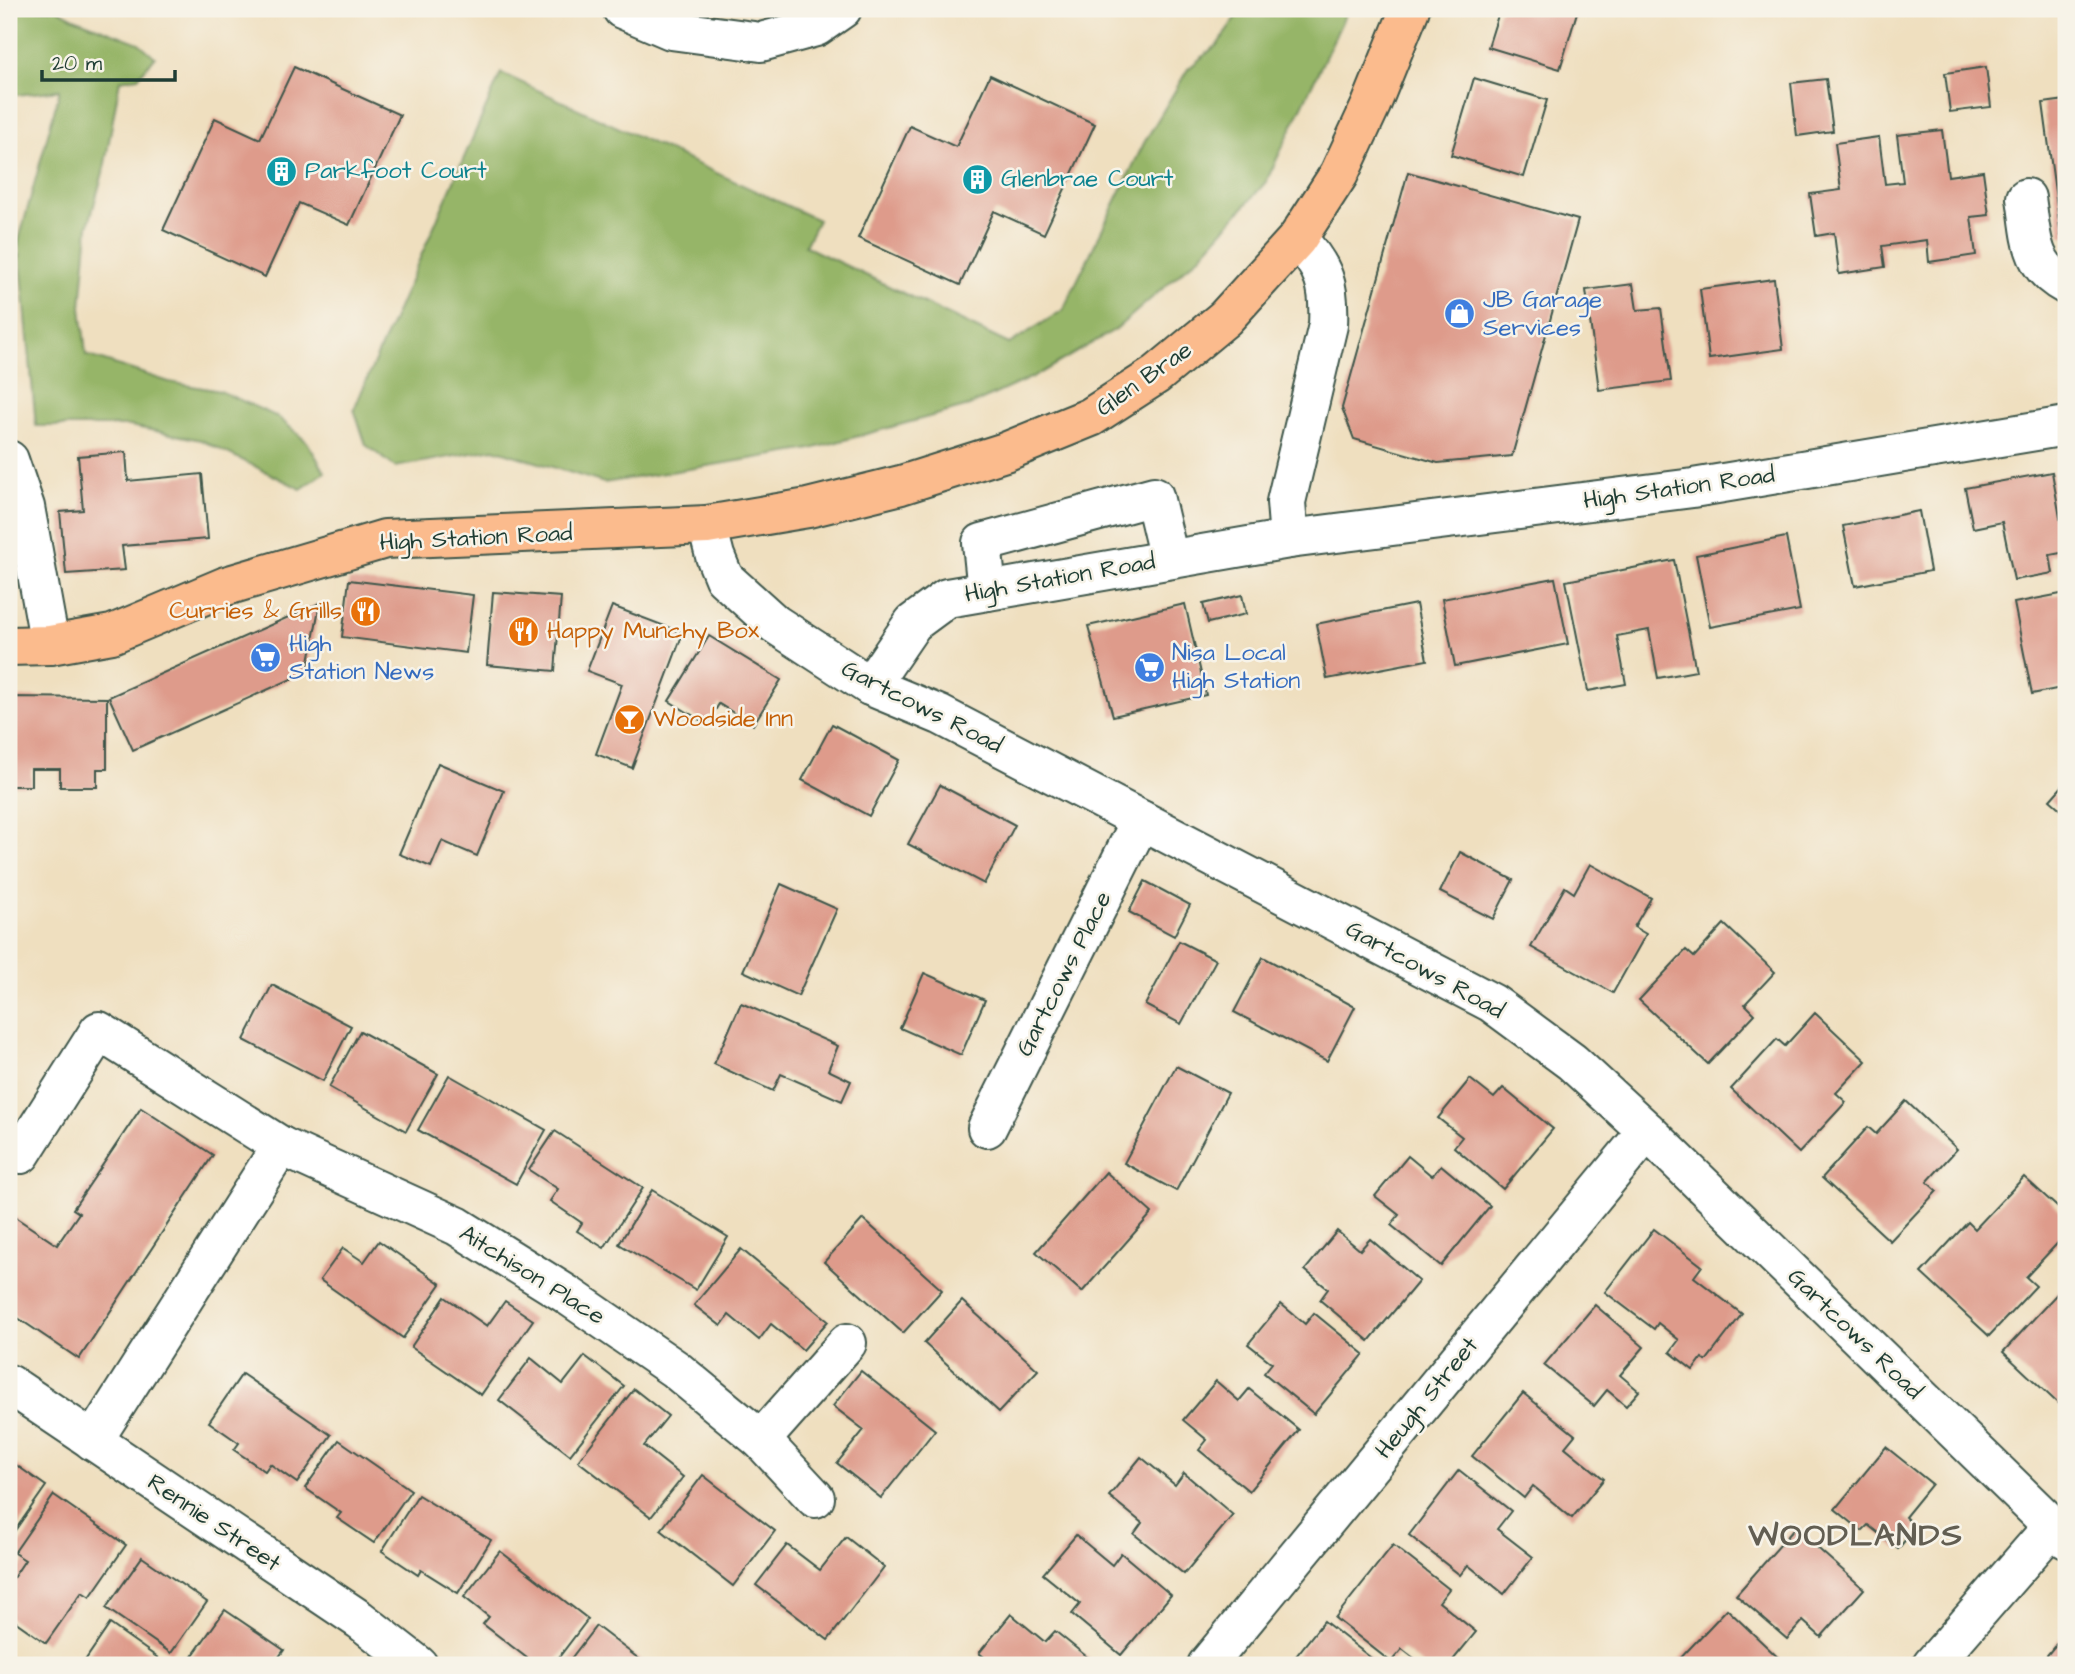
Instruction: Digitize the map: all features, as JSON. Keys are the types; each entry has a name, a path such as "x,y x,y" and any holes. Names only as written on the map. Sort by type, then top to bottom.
{"main road":[{"name":"Glen Brae","path":"707,525 808,508 901,485 1005,452 1091,417 1156,375 1225,318 1297,239 1339,174 1371,105 1410,9"},
{"name":"High Station Road","path":"9,646 50,645 112,634 226,586 385,539 707,525"}],"street":[{"path":"622,9 671,30 761,42 816,27 842,9"},
{"path":"2026,198 2035,256 2053,278 2066,285"},
{"path":"1289,539 1286,502 1328,325 1329,297 1313,255 1297,239"},
{"name":"High Station Road","path":"870,686 913,623 947,598 1289,539 1693,488 2066,426"},
{"path":"9,460 25,507 50,645"},
{"path":"987,591 982,543 1154,496 1169,559"},
{"name":"Gartcows Road","path":"707,525 724,578 775,624 870,686 940,715 1492,1003 1572,1062 1647,1131 2059,1533"},
{"name":"Gartcows Place","path":"987,1128 1142,820"},
{"name":"Aitchison Place","path":"9,1147 21,1154 99,1031 281,1146 457,1226 566,1294 675,1369 761,1440 815,1499"},
{"name":"Heugh Street","path":"1207,1665 1647,1131"},
{"path":"93,1441 281,1146"},
{"path":"761,1440 847,1343"},
{"name":"Rennie Street","path":"9,1384 359,1620 418,1665"},
{"path":"1932,1665 2059,1533"}],"green space":[{"path":"9,9 57,9 139,43 155,57 138,77 120,80 104,169 88,227 81,307 86,355 169,382 220,391 278,417 307,442 325,472 301,489 201,440 130,426 36,426 19,240 60,90 9,96"},
{"path":"1242,9 1348,9 1266,182 1200,256 1116,329 1039,374 969,406 811,449 604,483 494,449 395,467 366,445 354,409 501,73 818,220 805,246 1009,344 1063,310 1144,143 1188,69 1218,44"}],"building":[{"path":"1500,9 1578,9 1560,69 1488,47"},
{"name":"Parkfoot Court","path":"294,67 400,115 349,225 299,203 265,277 163,230 215,118 260,139"},
{"path":"1986,67 1991,107 1950,112 1945,73"},
{"name":"Glenbrae Court","path":"990,75 1095,124 1044,234 994,211 960,285 858,238 910,126 956,147"},
{"path":"1474,78 1547,100 1524,177 1451,155"},
{"path":"1826,79 1833,131 1797,136 1791,83"},
{"path":"2066,100 2066,236 2061,236 2043,103"},
{"path":"1942,130 1948,176 1983,171 1989,215 1971,217 1976,255 1929,262 1927,240 1882,246 1885,267 1839,274 1834,233 1816,236 1810,194 1841,190 1835,143 1879,137 1885,184 1903,182 1897,135"},
{"name":"JB Garage Services","path":"1408,172 1578,220 1512,456 1438,463 1354,439 1342,408"},
{"path":"9,176 15,198 9,200"},
{"path":"1774,279 1783,349 1709,359 1700,289"},
{"path":"1633,284 1637,310 1661,308 1671,381 1599,390 1586,290"},
{"path":"126,452 128,481 202,474 208,539 122,546 125,570 66,574 60,512 83,510 78,456"},
{"path":"2052,472 2066,552 2050,555 2053,573 2014,580 2002,522 1973,528 1965,488"},
{"path":"1919,511 1930,571 1855,586 1843,526"},
{"path":"1786,537 1800,610 1710,627 1696,555"},
{"path":"1674,560 1696,671 1658,678 1649,630 1617,636 1626,684 1588,691 1566,581"},
{"path":"1555,578 1568,644 1455,666 1442,599"},
{"path":"349,580 473,595 466,653 342,637"},
{"name":"Happy Munchy Box","path":"493,592 561,597 555,671 487,665"},
{"path":"2066,593 2066,687 2032,694 2014,603"},
{"path":"1242,595 1246,614 1208,623 1203,604"},
{"path":"320,603 307,672 133,750 109,697"},
{"name":"Nisa Local High Station","path":"1185,604 1206,695 1113,716 1088,626"},
{"path":"1416,604 1427,660 1327,679 1316,624"},
{"name":"Woodside Inn","path":"612,606 683,633 632,768 596,754 622,684 587,671"},
{"path":"709,636 781,680 753,725 719,704 707,724 669,701"},
{"path":"9,697 107,698 107,769 97,769 97,787 60,787 60,769 31,769 31,786 9,786"},
{"path":"832,724 899,760 869,816 802,780"},
{"path":"438,763 504,791 477,856 442,841 431,867 399,854"},
{"path":"2066,782 2066,814 2050,800"},
{"path":"940,785 1015,825 984,884 908,844"},
{"path":"1460,852 1513,880 1493,919 1440,892"},
{"path":"1590,864 1651,898 1634,927 1646,934 1613,993 1531,947 1565,887 1574,893"},
{"path":"1145,881 1190,905 1174,936 1129,912"},
{"path":"781,884 837,909 798,996 743,971"},
{"path":"1724,924 1775,972 1745,1004 1755,1014 1708,1064 1639,1000 1686,950 1694,957"},
{"path":"1179,941 1216,960 1181,1024 1145,1005"},
{"path":"1263,957 1355,1007 1327,1061 1234,1012"},
{"path":"924,973 985,1000 961,1055 900,1028"},
{"path":"272,985 351,1026 323,1081 244,1040"},
{"path":"741,1003 838,1046 828,1070 851,1081 842,1101 781,1074 773,1091 714,1064"},
{"path":"1815,1013 1866,1061 1836,1093 1846,1102 1799,1153 1731,1089 1777,1039 1785,1046"},
{"path":"360,1031 438,1074 406,1131 329,1087"},
{"path":"1176,1066 1228,1093 1176,1191 1124,1163"},
{"path":"449,1075 546,1130 516,1184 418,1130"},
{"path":"1470,1079 1494,1098 1503,1088 1553,1129 1503,1189 1454,1147 1462,1137 1438,1118"},
{"path":"1906,1101 1957,1149 1927,1182 1937,1191 1890,1241 1822,1178 1868,1127 1876,1134"},
{"path":"141,1108 213,1155 79,1359 9,1312 9,1213 57,1245 79,1213 73,1209"},
{"path":"555,1131 643,1188 604,1248 577,1231 582,1223 550,1201 558,1189 529,1170"},
{"path":"1408,1156 1432,1176 1441,1165 1490,1206 1441,1266 1391,1225 1399,1215 1375,1196"},
{"path":"1106,1172 1152,1213 1082,1292 1036,1252"},
{"path":"2024,1177 2066,1215 2066,1234 2026,1277 2036,1286 1989,1336 1921,1273 1968,1222 1975,1229"},
{"path":"652,1190 728,1237 696,1290 619,1244"},
{"path":"863,1219 942,1290 903,1333 824,1262"},
{"path":"1654,1229 1702,1266 1694,1277 1742,1314 1706,1361 1702,1358 1693,1370 1670,1352 1679,1340 1658,1323 1654,1329 1605,1292"},
{"path":"1337,1231 1360,1250 1370,1239 1419,1281 1369,1341 1320,1300 1328,1289 1305,1270"},
{"path":"379,1241 441,1284 403,1338 320,1280 343,1248 364,1262"},
{"path":"741,1249 828,1321 803,1350 771,1324 759,1340 729,1315 721,1326 694,1305"},
{"path":"2066,1284 2066,1411 2003,1352"},
{"path":"445,1297 487,1326 505,1301 533,1320 481,1395 411,1347"},
{"path":"962,1301 1038,1370 999,1412 924,1343"},
{"path":"1281,1304 1305,1324 1314,1313 1364,1354 1314,1414 1264,1373 1272,1363 1248,1344"},
{"path":"1595,1305 1644,1347 1620,1375 1639,1391 1626,1406 1607,1390 1594,1406 1544,1365"},
{"path":"585,1356 624,1386 570,1455 499,1400 531,1358 563,1384"},
{"path":"861,1371 935,1430 881,1498 837,1463 864,1430 833,1406"},
{"path":"242,1374 331,1435 297,1483 270,1464 265,1471 234,1450 239,1443 209,1422"},
{"path":"1216,1381 1239,1401 1249,1389 1299,1430 1249,1491 1199,1450 1207,1440 1183,1420"},
{"path":"634,1389 668,1416 644,1446 683,1477 651,1517 578,1461"},
{"path":"1523,1393 1575,1435 1565,1447 1604,1479 1572,1518 1533,1486 1524,1498 1472,1456"},
{"path":"339,1440 411,1490 374,1543 337,1518 341,1513 305,1488"},
{"path":"1886,1447 1932,1484 1905,1517 1916,1527 1898,1549 1868,1525 1862,1531 1835,1509"},
{"path":"1141,1457 1175,1485 1184,1473 1233,1515 1184,1574 1134,1534 1142,1523 1109,1496"},
{"path":"9,1460 46,1486 9,1539"},
{"path":"1459,1470 1511,1511 1497,1529 1533,1557 1504,1594 1468,1565 1460,1575 1409,1535"},
{"path":"703,1475 775,1531 733,1586 661,1530"},
{"path":"54,1495 126,1545 90,1597 82,1592 46,1643 9,1617 9,1584 25,1560 14,1553"},
{"path":"418,1495 491,1540 458,1593 421,1570 418,1575 382,1551"},
{"path":"1795,1528 1864,1589 1821,1637 1803,1621 1787,1639 1736,1595"},
{"path":"1076,1535 1112,1565 1121,1553 1171,1595 1121,1655 1072,1614 1080,1604 1043,1574"},
{"path":"846,1537 884,1567 828,1640 756,1585 787,1545 820,1570"},
{"path":"1393,1545 1449,1589 1439,1602 1476,1632 1449,1665 1423,1665 1402,1649 1391,1662 1335,1618"},
{"path":"500,1551 588,1619 553,1665 536,1665 483,1624 489,1617 464,1597"},
{"path":"142,1557 207,1602 171,1653 106,1608"},
{"path":"1727,1609 1786,1665 1674,1665"},
{"path":"225,1610 284,1650 273,1665 186,1665"},
{"path":"1011,1614 1045,1642 1055,1631 1097,1665 994,1665 979,1653"},
{"path":"1324,1621 1380,1665 1289,1665"},
{"path":"110,1624 158,1658 153,1665 82,1665"},
{"path":"596,1626 647,1665 566,1665"},
{"path":"2062,1637 2066,1637 2066,1665 2039,1665"}],"place":[{"name":"Parkfoot Court","path":"282,171"},
{"name":"Glenbrae Court","path":"978,179"},
{"name":"JB Garage Services","path":"1460,314"},
{"name":"Curries & Grills","path":"365,611"},
{"name":"Happy Munchy Box","path":"524,631"},
{"name":"High Station News","path":"266,658"},
{"name":"Nisa Local High Station","path":"1149,667"},
{"name":"Woodside Inn","path":"630,719"}],"district":[{"name":"WOODLANDS","path":"1856,1535"}]}
